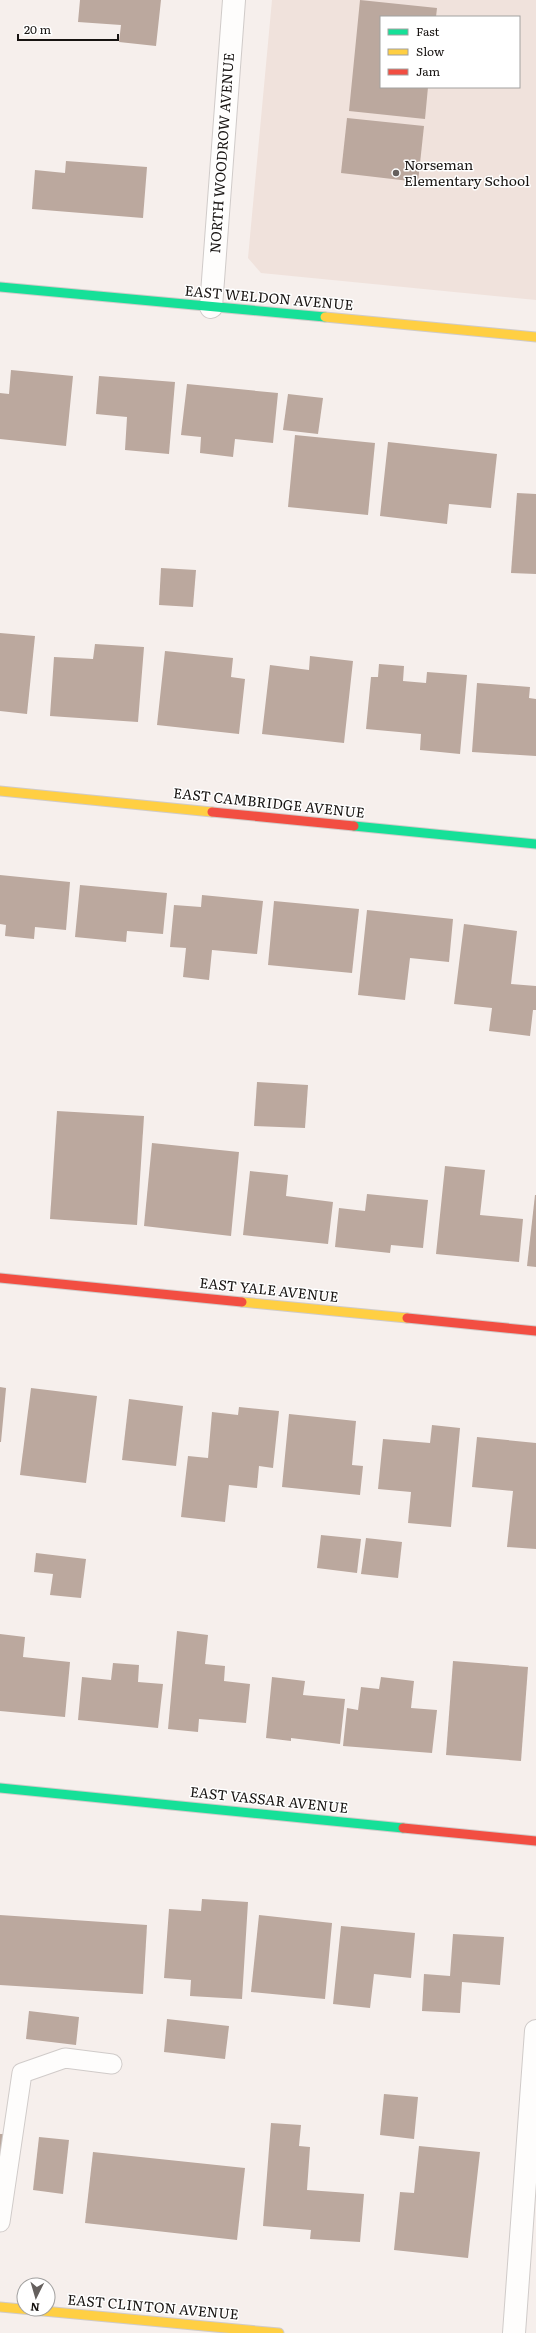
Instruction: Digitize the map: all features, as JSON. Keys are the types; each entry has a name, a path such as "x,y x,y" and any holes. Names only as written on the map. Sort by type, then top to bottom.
{"street":[{"name":"NORTH WOODROW AVENUE","path":"211,307 234,0"},
{"name":"EAST WELDON AVENUE","path":"0,287 536,337"},
{"name":"EAST CAMBRIDGE AVENUE","path":"0,791 536,844"},
{"name":"EAST YALE AVENUE","path":"0,1278 536,1331"},
{"name":"EAST VASSAR AVENUE","path":"0,1788 536,1841"},
{"path":"514,2333 536,2031"},
{"name":"EAST CLINTON AVENUE","path":"0,2307 279,2333"}],"lane":[{"path":"0,2222 22,2073 64,2058 112,2064"}],"shaded area":[{"name":"Norseman Elementary School","path":"272,0 536,0 536,300 261,273 248,258"}],"building":[{"path":"80,0 161,0 156,46 119,42 121,25 78,22"},
{"path":"360,0 437,8 436,16 380,16 380,88 428,88 425,119 349,111"},
{"path":"347,118 424,126 418,182 341,173"},
{"path":"66,161 147,167 143,218 32,209 35,170 65,173"},
{"path":"11,370 73,376 66,446 0,439 0,393 9,394"},
{"path":"99,376 175,382 169,454 125,450 127,417 96,414"},
{"path":"187,384 278,393 273,443 235,439 233,457 200,453 201,437 181,435"},
{"path":"288,394 323,398 318,434 283,430"},
{"path":"295,435 375,443 368,515 288,507"},
{"path":"388,442 497,454 491,508 449,504 447,524 380,516"},
{"path":"517,493 536,494 536,574 511,573"},
{"path":"161,568 196,570 193,607 159,605"},
{"path":"0,633 35,636 27,714 0,711"},
{"path":"95,644 144,647 138,722 50,716 54,657 93,659"},
{"path":"165,651 233,658 231,677 245,679 239,734 157,725"},
{"path":"310,656 353,661 344,743 262,734 270,665 309,670"},
{"path":"379,664 404,666 403,681 426,683 427,672 467,675 460,754 420,750 421,734 366,729 371,677 378,677"},
{"path":"477,683 530,687 529,698 536,699 536,756 472,752"},
{"path":"0,875 70,882 66,930 35,927 34,939 5,936 6,925 0,924"},
{"path":"80,885 167,893 163,934 127,931 126,942 75,937"},
{"path":"202,895 263,901 257,954 212,950 209,980 183,977 186,948 170,947 174,905 201,907"},
{"path":"274,901 359,909 352,973 268,965"},
{"path":"367,910 453,919 449,962 410,958 405,1000 358,995"},
{"path":"464,924 517,931 511,984 536,986 536,1010 533,1010 530,1036 489,1031 492,1008 454,1004"},
{"path":"257,1082 308,1085 305,1128 254,1126"},
{"path":"57,1111 144,1116 137,1225 50,1219"},
{"path":"152,1143 239,1152 231,1236 144,1226"},
{"path":"445,1166 485,1170 480,1215 523,1219 519,1262 436,1254"},
{"path":"250,1171 288,1175 286,1196 333,1202 328,1244 243,1235"},
{"path":"367,1194 428,1200 423,1248 391,1245 390,1253 335,1247 339,1208 365,1211"},
{"path":"536,1195 536,1267 527,1266"},
{"path":"0,1387 6,1388 1,1442 0,1442"},
{"path":"31,1388 97,1396 86,1483 20,1475"},
{"path":"129,1399 183,1406 176,1466 122,1460"},
{"path":"239,1407 279,1411 273,1468 259,1466 257,1488 229,1485 225,1522 181,1517 188,1456 208,1458 212,1412 238,1415"},
{"path":"289,1414 356,1421 352,1465 363,1466 360,1495 282,1487"},
{"path":"432,1425 460,1428 451,1527 408,1523 411,1492 378,1489 383,1439 430,1443"},
{"path":"477,1437 536,1443 536,1549 507,1547 513,1491 472,1487"},
{"path":"321,1535 361,1539 357,1573 317,1568"},
{"path":"366,1538 402,1542 398,1578 361,1574"},
{"path":"36,1553 86,1559 81,1598 50,1595 53,1574 34,1572"},
{"path":"177,1631 208,1635 205,1664 225,1666 224,1681 250,1684 246,1723 199,1719 198,1732 168,1729"},
{"path":"0,1634 25,1637 23,1657 70,1662 65,1717 0,1711"},
{"path":"453,1661 528,1667 521,1761 446,1755"},
{"path":"113,1663 139,1665 138,1682 163,1684 158,1728 78,1720 82,1677 111,1680"},
{"path":"272,1677 305,1681 303,1695 345,1699 340,1744 291,1738 291,1741 266,1738"},
{"path":"381,1677 414,1681 411,1708 437,1710 432,1753 343,1746 347,1708 358,1710 361,1687 379,1689"},
{"path":"202,1899 248,1902 242,1999 190,1996 191,1980 164,1978 169,1909 201,1911"},
{"path":"0,1915 147,1925 143,1994 0,1985"},
{"path":"259,1915 332,1923 325,1999 251,1992"},
{"path":"341,1926 415,1933 411,1978 374,1974 370,2008 333,2004"},
{"path":"453,1934 504,1937 500,1985 462,1982 460,2013 422,2011 424,1974 450,1976"},
{"path":"29,2011 79,2017 76,2045 26,2039"},
{"path":"167,2019 229,2026 225,2059 164,2052"},
{"path":"384,2094 418,2097 414,2139 380,2135"},
{"path":"271,2123 301,2125 299,2146 310,2147 307,2190 364,2194 360,2242 310,2239 311,2230 263,2226"},
{"path":"0,2134 4,2134 0,2158"},
{"path":"39,2137 69,2140 63,2194 33,2190"},
{"path":"419,2146 480,2152 468,2258 394,2250 400,2192 414,2193"},
{"path":"93,2152 245,2168 237,2240 85,2223"}],"traffic: fast":[{"path":"0,287 325,317"},
{"path":"354,826 536,844"},
{"path":"0,1788 403,1828"}],"traffic: slow":[{"path":"325,317 536,337"},
{"path":"0,791 212,812"},
{"path":"242,1302 407,1318"},
{"path":"0,2307 279,2333"}],"traffic: jam":[{"path":"212,812 354,826"},
{"path":"0,1278 242,1302"},
{"path":"407,1318 536,1331"},
{"path":"403,1828 536,1841"}],"place":[{"name":"Norseman Elementary School","path":"396,173"}]}
